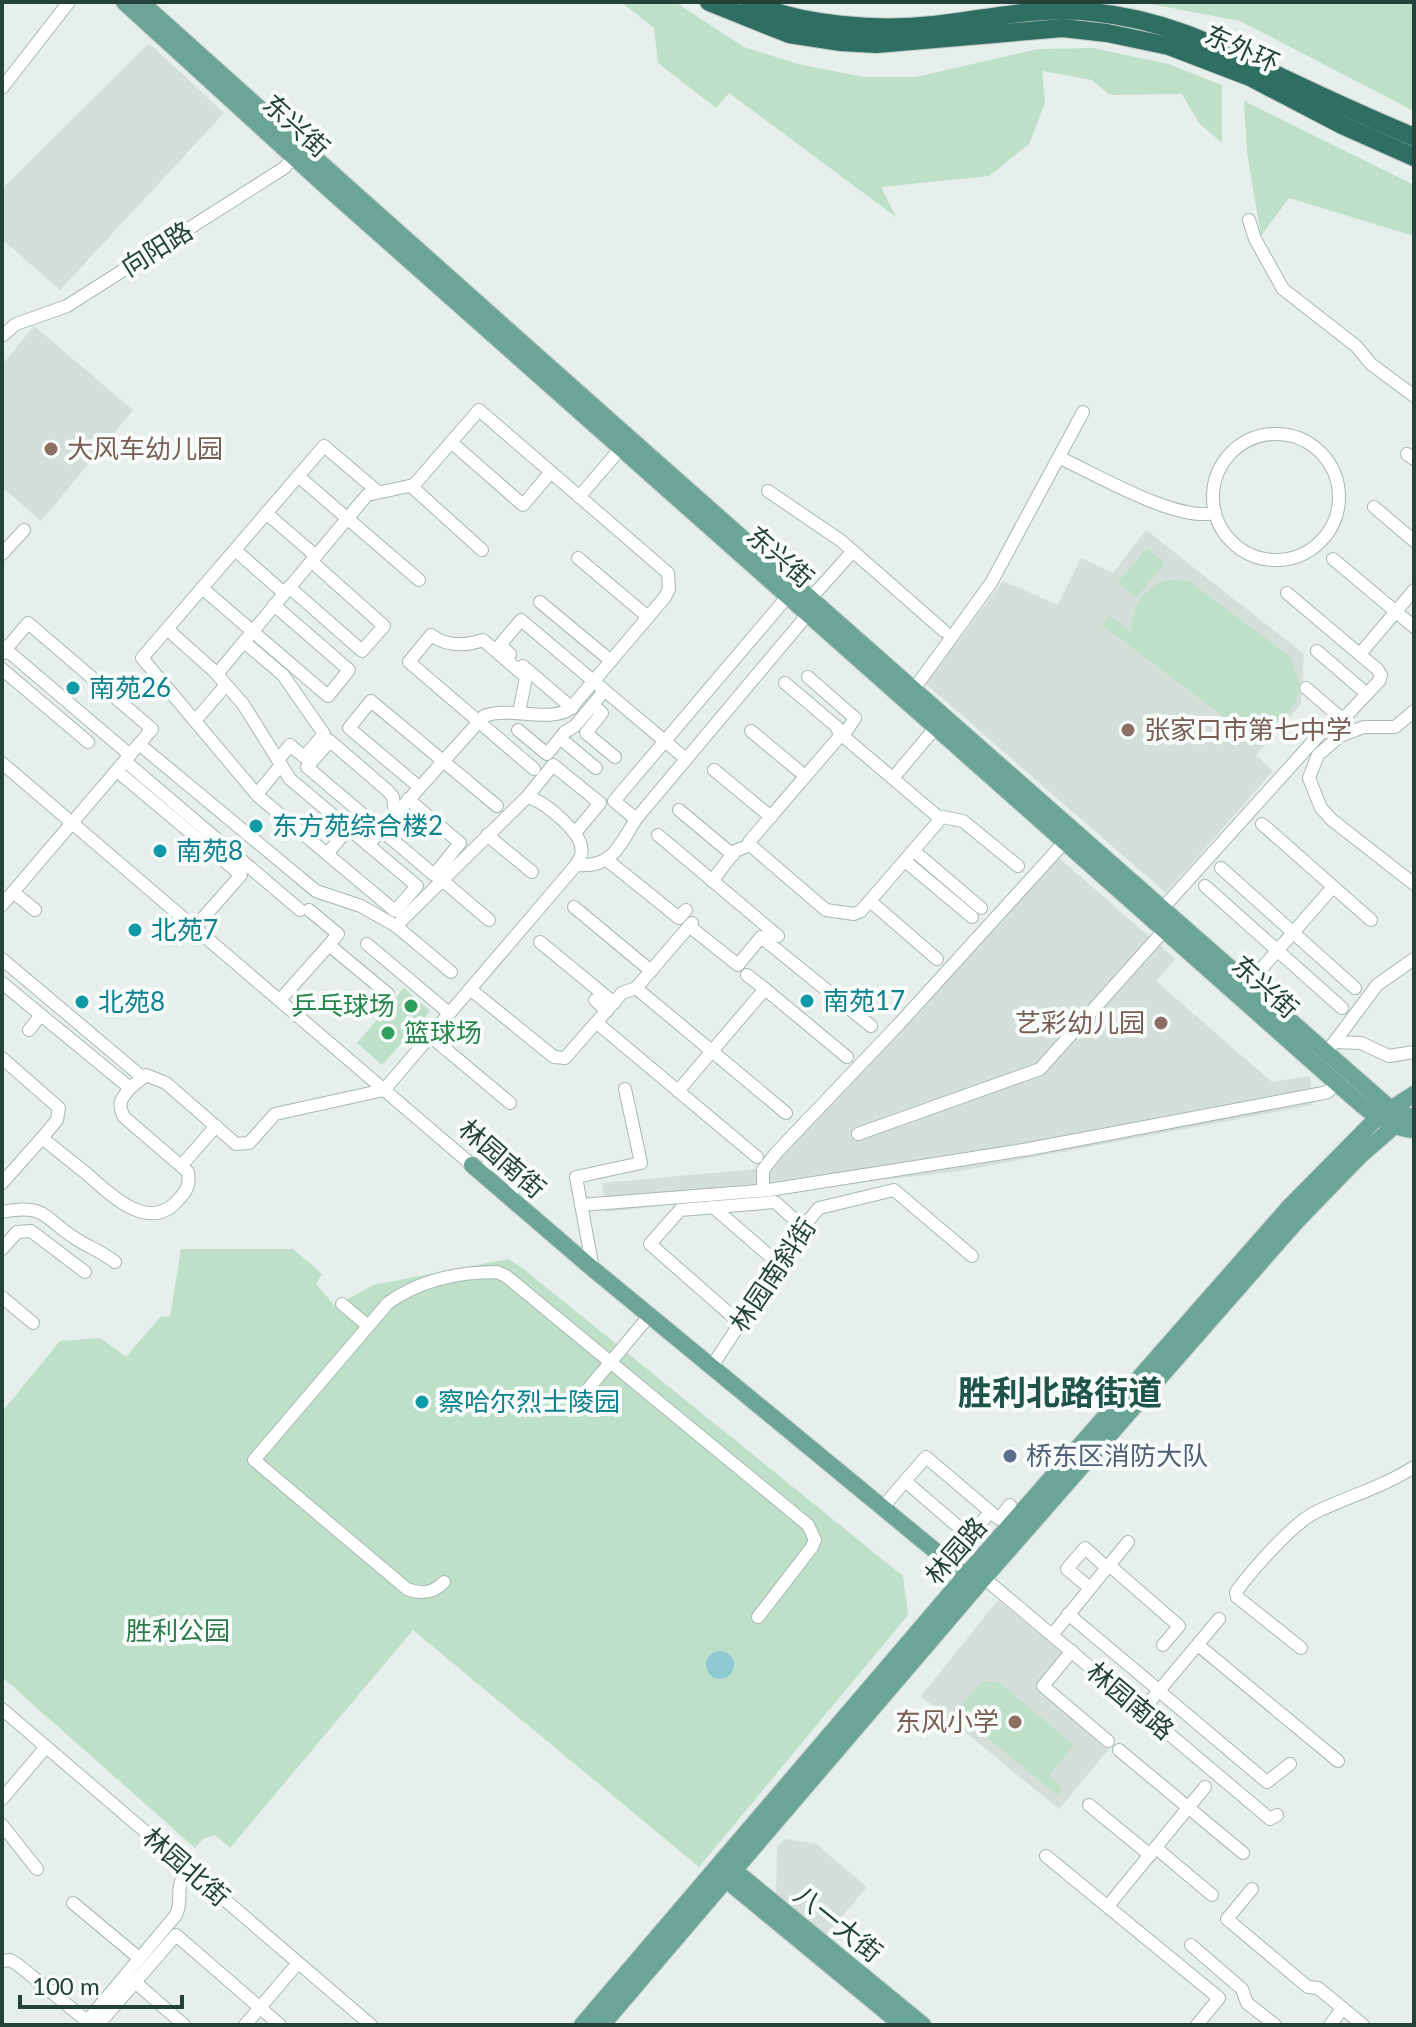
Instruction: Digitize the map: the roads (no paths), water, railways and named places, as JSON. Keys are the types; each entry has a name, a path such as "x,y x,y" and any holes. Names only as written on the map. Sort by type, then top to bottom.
{"highway":[{"name":"东外环","path":"709,2 789,34 841,42 876,44 1063,28 1107,33 1169,46 1250,77 1342,125 1414,157"},
{"name":"东外环","path":"749,2 814,20 892,28 1054,11 1128,16 1169,26 1218,45 1362,116 1414,137"}],"main road":[{"name":"东兴街","path":"124,2 299,152 792,590 914,689 941,722"},
{"name":"东兴街","path":"141,2 299,152"},
{"name":"东兴街","path":"812,605 1167,919 1331,1047 1403,1120"},
{"name":"东兴街","path":"1167,919 1337,1083 1403,1120"},
{"path":"1403,1120 1414,1094"},
{"name":"林园路","path":"976,1579 1296,1222 1366,1151 1403,1120"},
{"name":"林园路","path":"602,2025 725,1871 1290,1206 1403,1120"},
{"name":"林园南街","path":"476,1169 883,1507 976,1579"},
{"name":"林园路","path":"582,2025 725,1871"},
{"name":"八一大街","path":"725,1871 902,2025"},
{"name":"八一大街","path":"725,1871 923,2025"}],"street":[{"path":"2,88 69,2"},
{"name":"向阳路","path":"2,336 16,324 67,306 284,168 299,152"},
{"path":"1249,220 1255,239 1283,289 1356,346 1371,364 1414,396"},
{"path":"217,674 367,495 411,486 479,410 668,573 669,589 572,708 559,714 491,713 478,720 368,845"},
{"path":"914,689 991,583 1083,412"},
{"path":"1269,433 1289,435 1308,442 1324,456 1335,473 1339,494 1337,515 1327,534 1312,549 1292,558 1271,560 1250,555 1232,543 1219,526 1215,513 1213,486 1219,467 1232,450 1249,439 1269,433"},
{"path":"451,442 523,505 551,472"},
{"path":"579,497 625,443"},
{"path":"167,629 217,674 251,714 290,779 417,886 395,911 257,794 142,658 324,446 377,491"},
{"path":"1060,458 1177,512 1204,516 1215,513"},
{"path":"298,476 419,580"},
{"path":"411,486 482,550"},
{"path":"768,491 853,551 944,631"},
{"path":"1374,507 1414,541"},
{"path":"235,550 362,651 384,626 266,513"},
{"path":"2,554 24,530"},
{"path":"576,865 601,864 607,860 636,819 853,551"},
{"path":"578,558 648,617"},
{"path":"1333,559 1414,627"},
{"path":"202,588 328,696 349,670 274,605"},
{"path":"636,819 614,801 792,590"},
{"path":"1360,654 1414,590"},
{"path":"858,1134 1040,1069 1327,726 1347,715 1370,691 1381,675 1287,593"},
{"path":"540,602 611,661"},
{"path":"572,708 500,645 521,620 686,759"},
{"path":"2,905 73,823 124,762 139,744 152,729 28,623 3,650 124,762 241,875 195,927"},
{"path":"519,713 526,677 483,640 457,645 439,641 431,635 409,662 534,769"},
{"path":"244,642 283,675 324,734 304,757 290,745 257,794"},
{"path":"1317,651 1370,691"},
{"path":"2,669 88,742"},
{"path":"750,845 749,842 855,718 808,677"},
{"path":"1362,678 1370,691"},
{"path":"785,683 837,727 841,736 937,816 963,821 1018,866"},
{"path":"195,721 226,685"},
{"path":"1306,688 1341,718"},
{"path":"518,730 547,754 604,691"},
{"path":"419,787 349,728 371,701 497,806"},
{"path":"593,705 602,713 586,733 615,757"},
{"path":"1414,711 1395,727 1364,727 1340,736 1318,755 1309,778 1321,808 1332,820 1414,884"},
{"path":"893,778 941,722"},
{"path":"751,731 805,776"},
{"path":"560,738 596,768"},
{"path":"395,814 393,797 388,791 330,741 307,767 434,875 460,843 408,799"},
{"path":"139,744 316,891 361,906 396,926 451,972"},
{"path":"124,762 338,934 280,1000"},
{"name":"林园南街","path":"2,763 476,1169"},
{"path":"396,926 527,797 553,765 600,803 575,833"},
{"path":"714,770 771,817"},
{"path":"42,1138 125,1206 149,1213 160,1212 173,1206 186,1192 190,1182 188,1172 182,1165 124,1117 119,1107 120,1100 142,1077 155,1076 166,1083 236,1144 243,1145 249,1143 275,1114 384,1090 576,865 582,854 581,843 575,833 536,798 527,797"},
{"path":"679,810 733,855"},
{"path":"750,845 826,910 854,914 870,901 936,826 937,816"},
{"path":"1262,824 1371,920"},
{"path":"327,854 348,829"},
{"path":"487,835 532,872"},
{"path":"658,835 778,936"},
{"path":"763,1190 763,1170 776,1153 899,1024 1070,836"},
{"path":"712,881 733,855 750,845"},
{"path":"905,861 976,913 914,851"},
{"path":"607,860 679,918 686,910"},
{"path":"1221,868 1355,988"},
{"path":"442,880 489,920"},
{"path":"1205,886 1342,1008"},
{"path":"1248,984 1333,887"},
{"path":"13,892 35,910"},
{"path":"870,901 937,959"},
{"path":"574,907 651,971"},
{"path":"470,989 559,1059 570,1056 610,1007 627,989 636,988 690,924 738,965 761,937 871,1026"},
{"path":"540,942 610,1007"},
{"path":"367,944 449,1013"},
{"path":"329,945 388,994"},
{"path":"2,959 142,1077"},
{"path":"1331,1047 1377,985 1414,959"},
{"path":"747,975 847,1057"},
{"path":"2,983 130,1088"},
{"path":"636,988 786,1113"},
{"path":"678,1091 765,989"},
{"path":"595,1000 610,1007"},
{"path":"29,1030 41,1015"},
{"path":"597,1023 757,1157"},
{"path":"430,1036 510,1103"},
{"path":"1331,1047 1361,1043 1389,1056 1414,1052"},
{"path":"2,1058 59,1108 57,1120 2,1183"},
{"path":"581,1205 763,1190 1029,1149 1328,1092 1337,1083"},
{"path":"593,1269 576,1177 641,1163 625,1089"},
{"path":"182,1165 216,1126"},
{"path":"476,1169 498,1154 524,1177 508,1196"},
{"name":"林园南斜街","path":"712,1366 819,1208 894,1190 972,1256"},
{"path":"740,1323 650,1244 680,1210 775,1202 794,1219"},
{"path":"713,1207 779,1264"},
{"path":"2,1212 20,1208 47,1215 67,1234 115,1262"},
{"path":"20,1208 21,1231"},
{"path":"2,1249 21,1231 31,1231 85,1272"},
{"path":"444,1582 434,1591 407,1589 254,1460 388,1303 436,1279 497,1272 506,1276 808,1525 815,1540 805,1559 758,1617"},
{"path":"2,1297 33,1323"},
{"path":"342,1304 367,1325"},
{"path":"583,1395 650,1315"},
{"path":"883,1507 926,1457 999,1519 1010,1505"},
{"path":"1301,1648 1237,1597 1236,1592 1303,1520 1376,1488 1414,1467"},
{"path":"905,1481 969,1536 986,1517"},
{"path":"1052,1635 1128,1542"},
{"path":"1090,1588 1067,1569 1085,1548 1179,1626 1163,1645"},
{"name":"林园南路","path":"976,1579 1072,1651 1270,1819 1277,1815"},
{"path":"1068,1614 1267,1782 1290,1764"},
{"path":"1142,1711 1157,1689 1219,1619"},
{"path":"1198,1645 1338,1761"},
{"path":"1072,1651 1043,1686 1243,1853"},
{"name":"林园北街","path":"2,1709 371,2025"},
{"path":"2,1799 46,1747"},
{"path":"1108,1906 1205,1787"},
{"path":"1089,1805 1212,1895"},
{"path":"2,1825 37,1869"},
{"path":"1046,1856 1219,1998 1197,2025"},
{"path":"89,2024 179,1909 179,1885 188,1868"},
{"path":"1252,1889 1227,1919 1308,1987 1318,1988 1363,2025"},
{"path":"73,1903 139,1958"},
{"path":"89,2024 135,1982 176,1935 280,2025"},
{"path":"1191,1945 1242,1989 1247,2003 1275,2025"},
{"path":"2,1961 10,1960 17,1964 89,2024"},
{"path":"245,2025 298,1963"},
{"path":"135,1982 184,2025"},
{"path":"1330,2025 1343,2008"}],"water":[{"path":"720,1651 730,1655 734,1665 730,1675 720,1679 710,1675 706,1665 710,1655"}],"place":[{"name":"大风车幼儿园","path":"51,449"},
{"name":"南苑26","path":"73,688"},
{"name":"张家口市第七中学","path":"1128,730"},
{"name":"东方苑综合楼2","path":"256,826"},
{"name":"南苑8","path":"160,851"},
{"name":"北苑7","path":"135,930"},
{"name":"南苑17","path":"807,1001"},
{"name":"北苑8","path":"82,1002"},
{"name":"乒乓球场","path":"411,1006"},
{"name":"艺彩幼儿园","path":"1161,1023"},
{"name":"篮球场","path":"388,1033"},
{"name":"察哈尔烈士陵园","path":"422,1402"},
{"name":"桥东区消防大队","path":"1010,1456"},
{"name":"东风小学","path":"1015,1722"}],"district":[{"name":"胜利北路街道","path":"1060,1393"}],"park label":[{"name":"胜利公园","path":"178,1631"}]}
